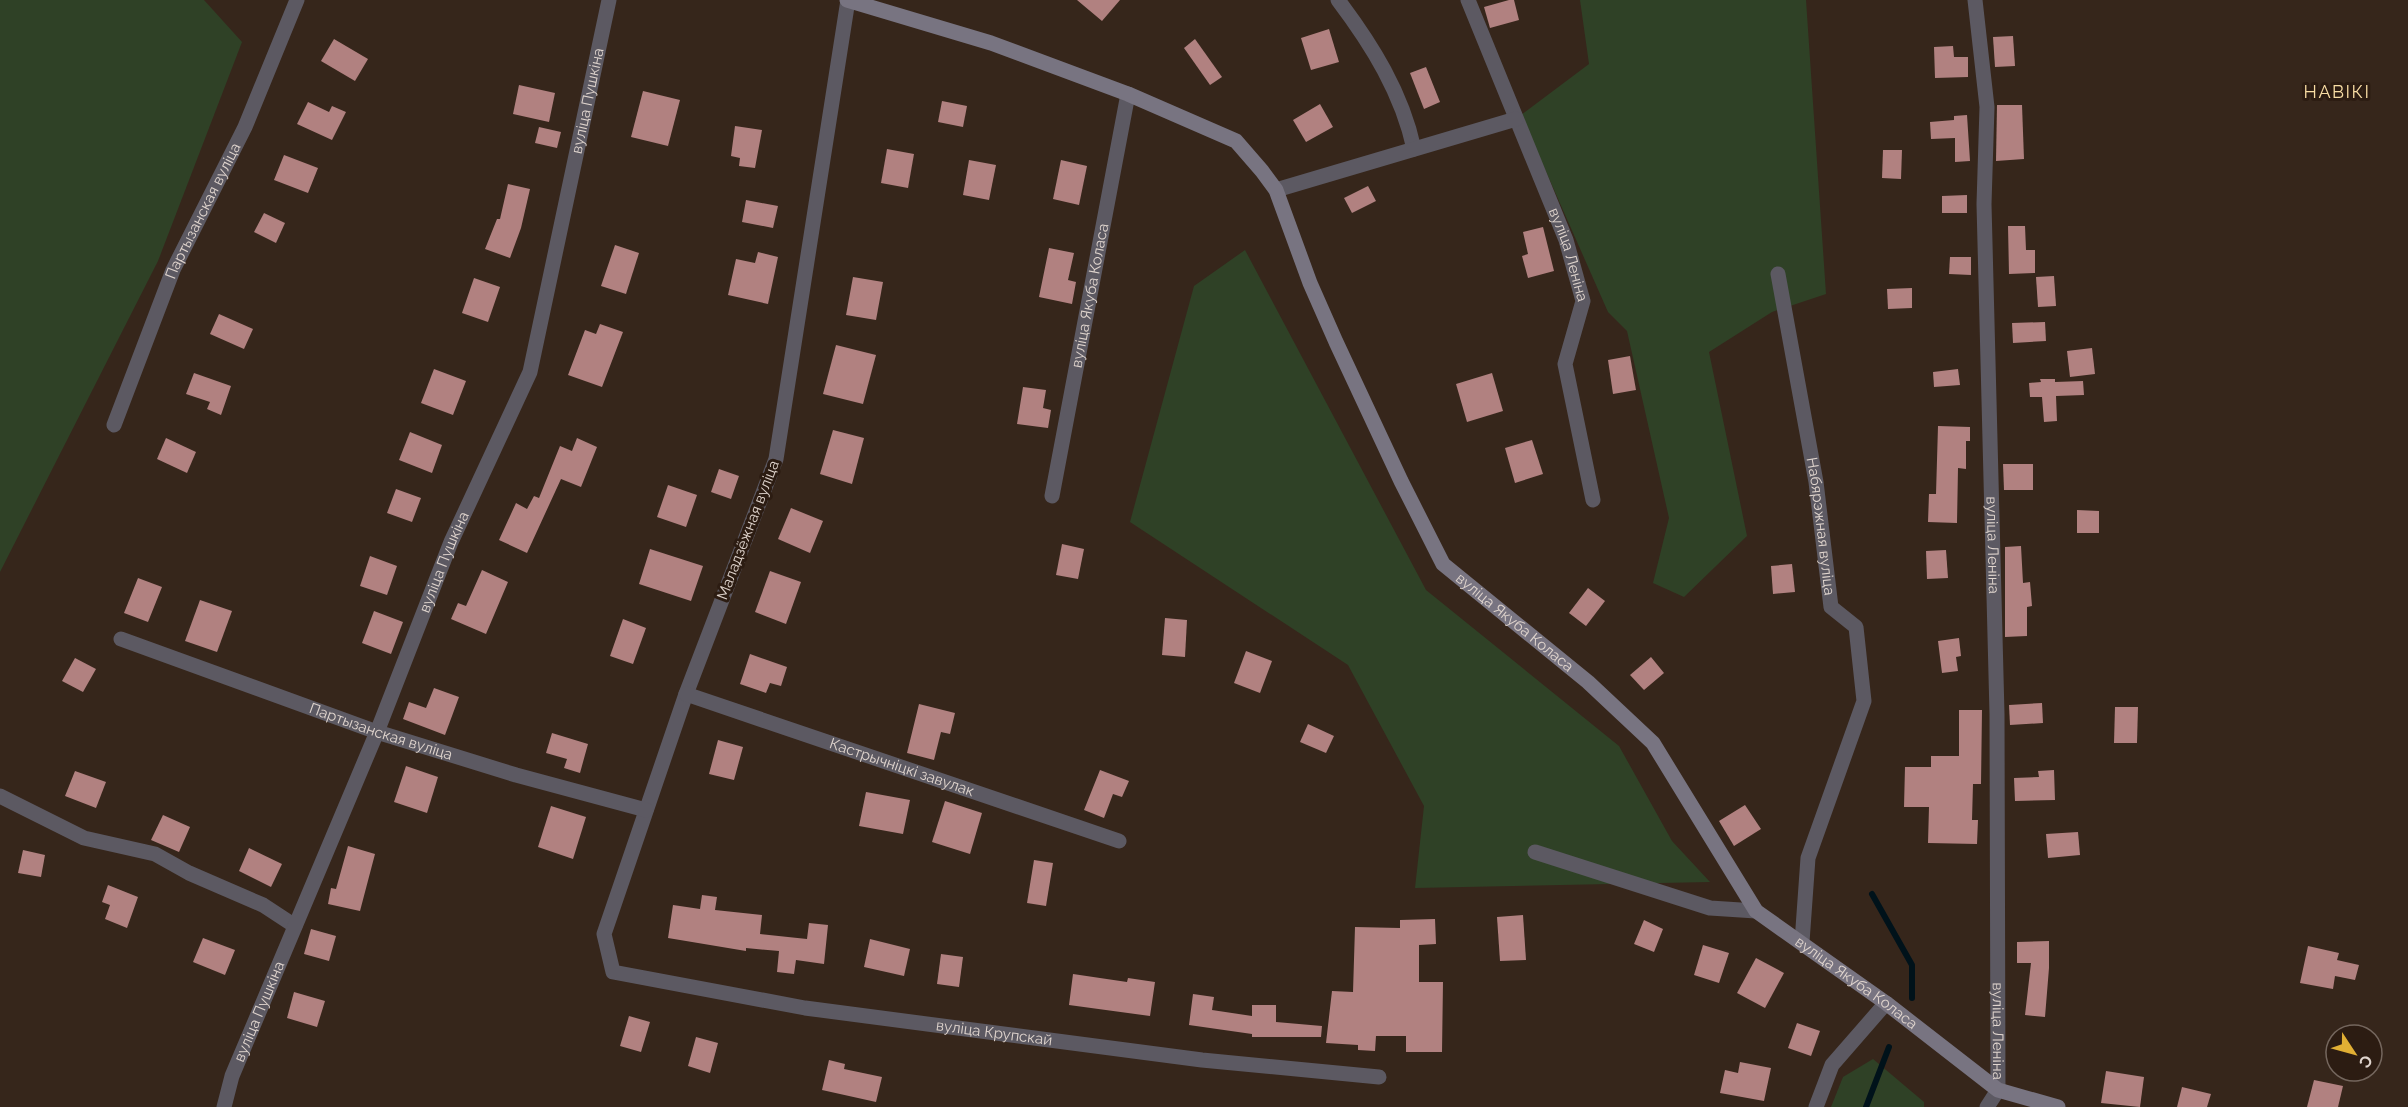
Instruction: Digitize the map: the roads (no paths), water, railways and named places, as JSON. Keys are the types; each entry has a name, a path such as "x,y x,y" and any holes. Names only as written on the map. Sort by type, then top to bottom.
{"street":[{"name":"Партызанская вуліца","path":"114,425 173,270 245,127 297,0"},
{"name":"вуліца Пушкіна","path":"224,1107 232,1076 377,732 451,542 530,372 609,0"},
{"name":"вуліца Якуба Коласа","path":"847,0 991,43 1128,94 1236,141 1276,190 1310,283 1336,342 1443,564 1588,682 1653,744 1756,910 1886,1003 1998,1090"},
{"name":"Маладзёжная вуліца","path":"613,972 604,934 686,694 776,459 847,0"},
{"path":"1338,0 1371,44 1408,122 1414,149"},
{"name":"вуліца Леніна","path":"1468,0 1566,240 1582,301 1564,364 1593,500"},
{"name":"вуліца Леніна","path":"1975,0 1987,107 1984,204 1997,703 1998,1090"},
{"name":"вуліца Якуба Коласа","path":"1052,496 1128,94"},
{"path":"1276,190 1516,119"},
{"name":"Набярэжная вуліца","path":"1778,274 1816,482 1831,607 1856,627 1864,701 1808,858 1802,942"},
{"name":"Партызанская вуліца","path":"121,639 377,732 516,775 646,810"},
{"name":"Кастрычніцкі завулак","path":"686,694 1119,841"},
{"path":"0,796 84,838 155,854 189,873 263,904 296,926"},
{"path":"1535,852 1710,908 1756,910"},
{"name":"вуліца Крупскай","path":"613,972 805,1008 1202,1060 1379,1077"},
{"path":"1816,1107 1832,1065 1886,1003"},
{"path":"1987,1107 1998,1090 2058,1107"}],"waterway":[{"path":"1872,894 1912,965 1912,998"},
{"path":"1866,1107 1889,1047"}],"district":[{"name":"НАВІКІ","path":"2337,92"}]}
